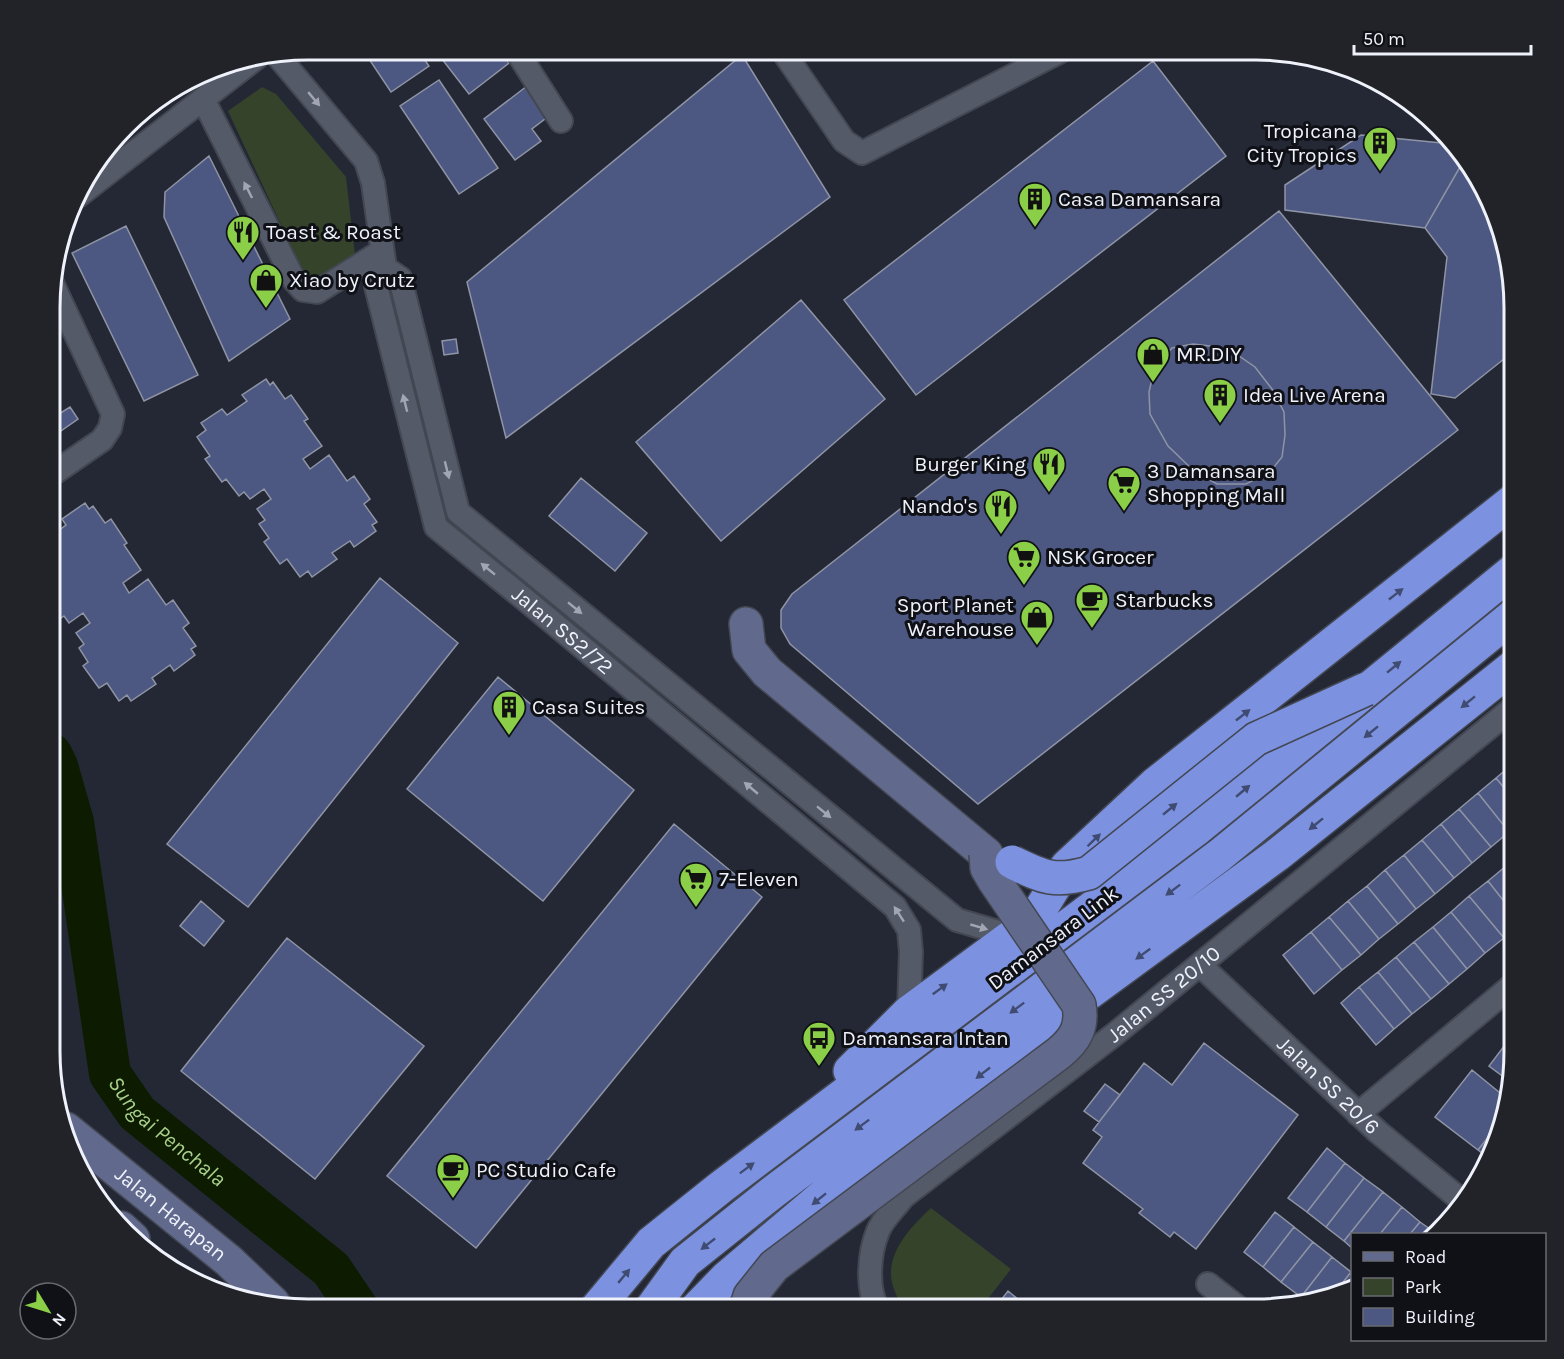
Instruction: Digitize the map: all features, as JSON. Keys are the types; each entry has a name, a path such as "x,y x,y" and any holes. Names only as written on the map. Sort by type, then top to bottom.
{"highway":[{"path":"831,1106 843,1077 909,1012 1012,936 1040,910 1067,866 1155,784 1504,508"},
{"name":"Damansara Link","path":"604,1299 651,1243 730,1180 1198,828 1504,578"},
{"name":"Damansara Link","path":"658,1299 685,1262 773,1192 1220,855 1504,623"},
{"path":"706,1299 727,1277 831,1189 1029,1037 1277,855 1504,674"},
{"path":"986,854 1002,856 1043,877 1069,879 1089,873 1256,740 1366,689"}],"street":[{"path":"522,60 561,121"},
{"path":"789,60 844,141 861,153 1042,60"},
{"path":"203,99 294,279 303,290 317,292 383,259 373,183 366,161 282,62"},
{"path":"93,185 242,68"},
{"name":"Jalan SS2/72","path":"383,259 400,278 458,512 957,920 1012,936"},
{"name":"Jalan SS2/72","path":"383,259 376,286 436,527 895,908 909,930 911,952 909,1012"},
{"path":"60,301 113,414 110,428 102,440 60,469"},
{"path":"389,339 413,332"},
{"path":"415,442 438,434"},
{"path":"746,624 749,650 767,672 986,854 987,868 994,880 1079,1005 1081,1014 1078,1033 1071,1044 774,1266 749,1299"},
{"name":"Jalan SS 20/10","path":"874,1299 870,1263 878,1230 903,1197 1057,1079 1200,965 1504,715"},
{"name":"Jalan SS 20/6","path":"1200,965 1358,1114 1457,1197"},
{"path":"1358,1114 1504,992"},
{"path":"1029,1037 1057,1079"},
{"name":"Jalan Harapan","path":"75,1136 229,1261 265,1295"},
{"path":"710,1299 727,1277"},
{"path":"1208,1284 1227,1299"}],"green space":[{"path":"262,87 276,94 346,177 355,255 317,280 304,274 228,111"},
{"path":"931,1208 1011,1269 988,1299 898,1299 892,1281 892,1262 899,1245"}],"building":[{"path":"370,60 425,60 429,66 391,92"},
{"path":"443,60 507,60 509,63 469,94"},
{"path":"736,60 745,60 830,197 506,438 467,282"},
{"name":"Casa Damansara","path":"1153,61 1226,156 916,395 844,300"},
{"path":"439,80 498,168 459,194 400,106"},
{"path":"527,86 550,115 532,129 541,141 515,160 484,119"},
{"name":"Tropicana City Tropics","path":"1361,135 1442,143 1460,167 1425,228 1285,210 1285,185"},
{"path":"209,156 290,319 229,361 164,217 165,192"},
{"path":"1460,167 1478,198 1496,244 1502,275 1504,359 1455,398 1431,394 1447,257 1425,228"},
{"name":"3 Damansara Shopping Mall","path":"1279,211 1458,430 978,804 790,644 781,628 781,610 792,594"},
{"path":"126,226 198,375 144,401 72,253"},
{"path":"801,300 885,399 721,541 636,442"},
{"path":"456,339 458,353 444,355 442,341"},
{"name":"Idea Live Arena","path":"1193,344 1210,346 1236,354 1255,367 1272,389 1284,412 1285,435 1282,457 1270,472 1246,484 1217,484 1195,472 1168,446 1150,414 1149,392 1155,366 1172,348"},
{"path":"266,379 270,385 273,382 285,399 291,395 308,419 304,421 322,446 303,459 310,469 329,455 347,481 354,476 370,499 364,504 377,522 372,525 376,531 354,547 350,541 332,553 337,559 312,577 308,571 300,577 287,559 280,564 264,542 269,538 259,524 265,520 257,509 271,499 264,489 250,499 244,492 239,496 226,479 222,482 205,459 210,456 197,437 206,430 201,423 222,409 227,415 247,401 242,395"},
{"path":"70,407 78,419 60,432 60,413"},
{"path":"581,478 647,533 615,571 549,516"},
{"path":"85,503 89,509 93,506 105,523 111,519 127,543 124,545 141,570 123,583 129,593 148,579 166,605 173,600 189,623 183,628 196,646 191,649 195,655 174,671 170,665 152,678 156,684 131,701 127,695 119,701 107,683 99,688 83,666 88,662 79,648 84,644 76,633 90,623 83,613 69,623 64,616 60,619 60,529 66,525 62,519"},
{"path":"380,578 458,643 248,907 167,844"},
{"name":"Casa Suites","path":"498,677 634,790 543,901 407,789"},
{"path":"1504,771 1504,788 1496,778"},
{"path":"1496,778 1504,788 1504,826 1478,793"},
{"path":"1478,793 1504,826 1504,836 1491,847 1459,809"},
{"path":"1459,809 1491,847 1472,863 1441,824"},
{"path":"674,824 762,897 476,1248 387,1176"},
{"path":"1441,824 1472,863 1454,878 1422,840"},
{"path":"1422,840 1454,878 1435,894 1404,855"},
{"path":"1404,855 1435,894 1416,909 1385,870"},
{"path":"1504,868 1504,901 1488,881"},
{"path":"1385,870 1416,909 1398,924 1367,886"},
{"path":"1488,881 1504,901 1504,938 1469,896"},
{"path":"1367,886 1398,924 1379,939 1348,901"},
{"path":"1469,896 1504,938 1485,953 1451,912"},
{"path":"201,901 224,921 204,946 180,926"},
{"path":"1348,901 1379,939 1361,955 1329,917"},
{"path":"1451,912 1485,953 1467,969 1433,927"},
{"path":"1329,917 1361,955 1342,970 1311,932"},
{"path":"1433,927 1467,969 1449,984 1414,942"},
{"path":"1311,932 1342,970 1314,994 1283,955"},
{"path":"287,938 424,1046 315,1179 181,1071"},
{"path":"1414,942 1449,984 1431,999 1396,957"},
{"path":"1396,957 1431,999 1412,1014 1378,972"},
{"path":"1378,972 1412,1014 1394,1029 1359,987"},
{"path":"1359,987 1394,1029 1376,1045 1341,1003"},
{"path":"1204,1043 1298,1115 1196,1249 1174,1232 1170,1237 1139,1213 1143,1209 1083,1163 1102,1137 1093,1130 1144,1063 1172,1085"},
{"path":"1504,1046 1502,1076 1489,1066"},
{"path":"1472,1070 1500,1093 1491,1131 1478,1150 1435,1117"},
{"path":"1105,1084 1120,1095 1099,1122 1084,1111"},
{"path":"1489,1136 1482,1153 1478,1150"},
{"path":"1327,1148 1345,1163 1307,1212 1288,1198"},
{"path":"1345,1163 1364,1178 1326,1227 1307,1212"},
{"path":"1364,1178 1383,1192 1344,1241 1326,1227"},
{"path":"1383,1192 1402,1207 1381,1233 1351,1233 1351,1247 1344,1241"},
{"path":"1402,1207 1420,1222 1411,1233 1381,1233"},
{"path":"1275,1212 1294,1227 1263,1267 1244,1252"},
{"path":"1420,1222 1429,1228 1425,1233 1411,1233"},
{"path":"1294,1227 1313,1242 1281,1282 1263,1267"},
{"path":"1313,1242 1332,1257 1303,1294 1299,1295 1281,1282"},
{"path":"1332,1257 1351,1272 1342,1284 1303,1294"},
{"path":"1351,1272 1351,1280 1342,1284"},
{"path":"1008,1291 1018,1299 1002,1299"}],"waterway":[{"name":"Sungai Penchala","path":"60,776 73,822 110,1074 137,1113 331,1269 351,1299"}],"place":[{"name":"Tropicana City Tropics","path":"1380,172"},
{"name":"Casa Damansara","path":"1035,228"},
{"name":"Toast & Roast","path":"243,261"},
{"name":"Xiao by Crutz","path":"266,309"},
{"name":"MR.DIY","path":"1153,383"},
{"name":"Idea Live Arena","path":"1220,424"},
{"name":"Burger King","path":"1049,493"},
{"name":"3 Damansara Shopping Mall","path":"1124,512"},
{"name":"Nando's","path":"1001,535"},
{"name":"NSK Grocer","path":"1024,586"},
{"name":"Starbucks","path":"1092,629"},
{"name":"Sport Planet Warehouse","path":"1037,646"},
{"name":"Casa Suites","path":"509,736"},
{"name":"7-Eleven","path":"696,908"},
{"name":"Damansara Intan","path":"819,1067"},
{"name":"PC Studio Cafe","path":"453,1199"}]}
